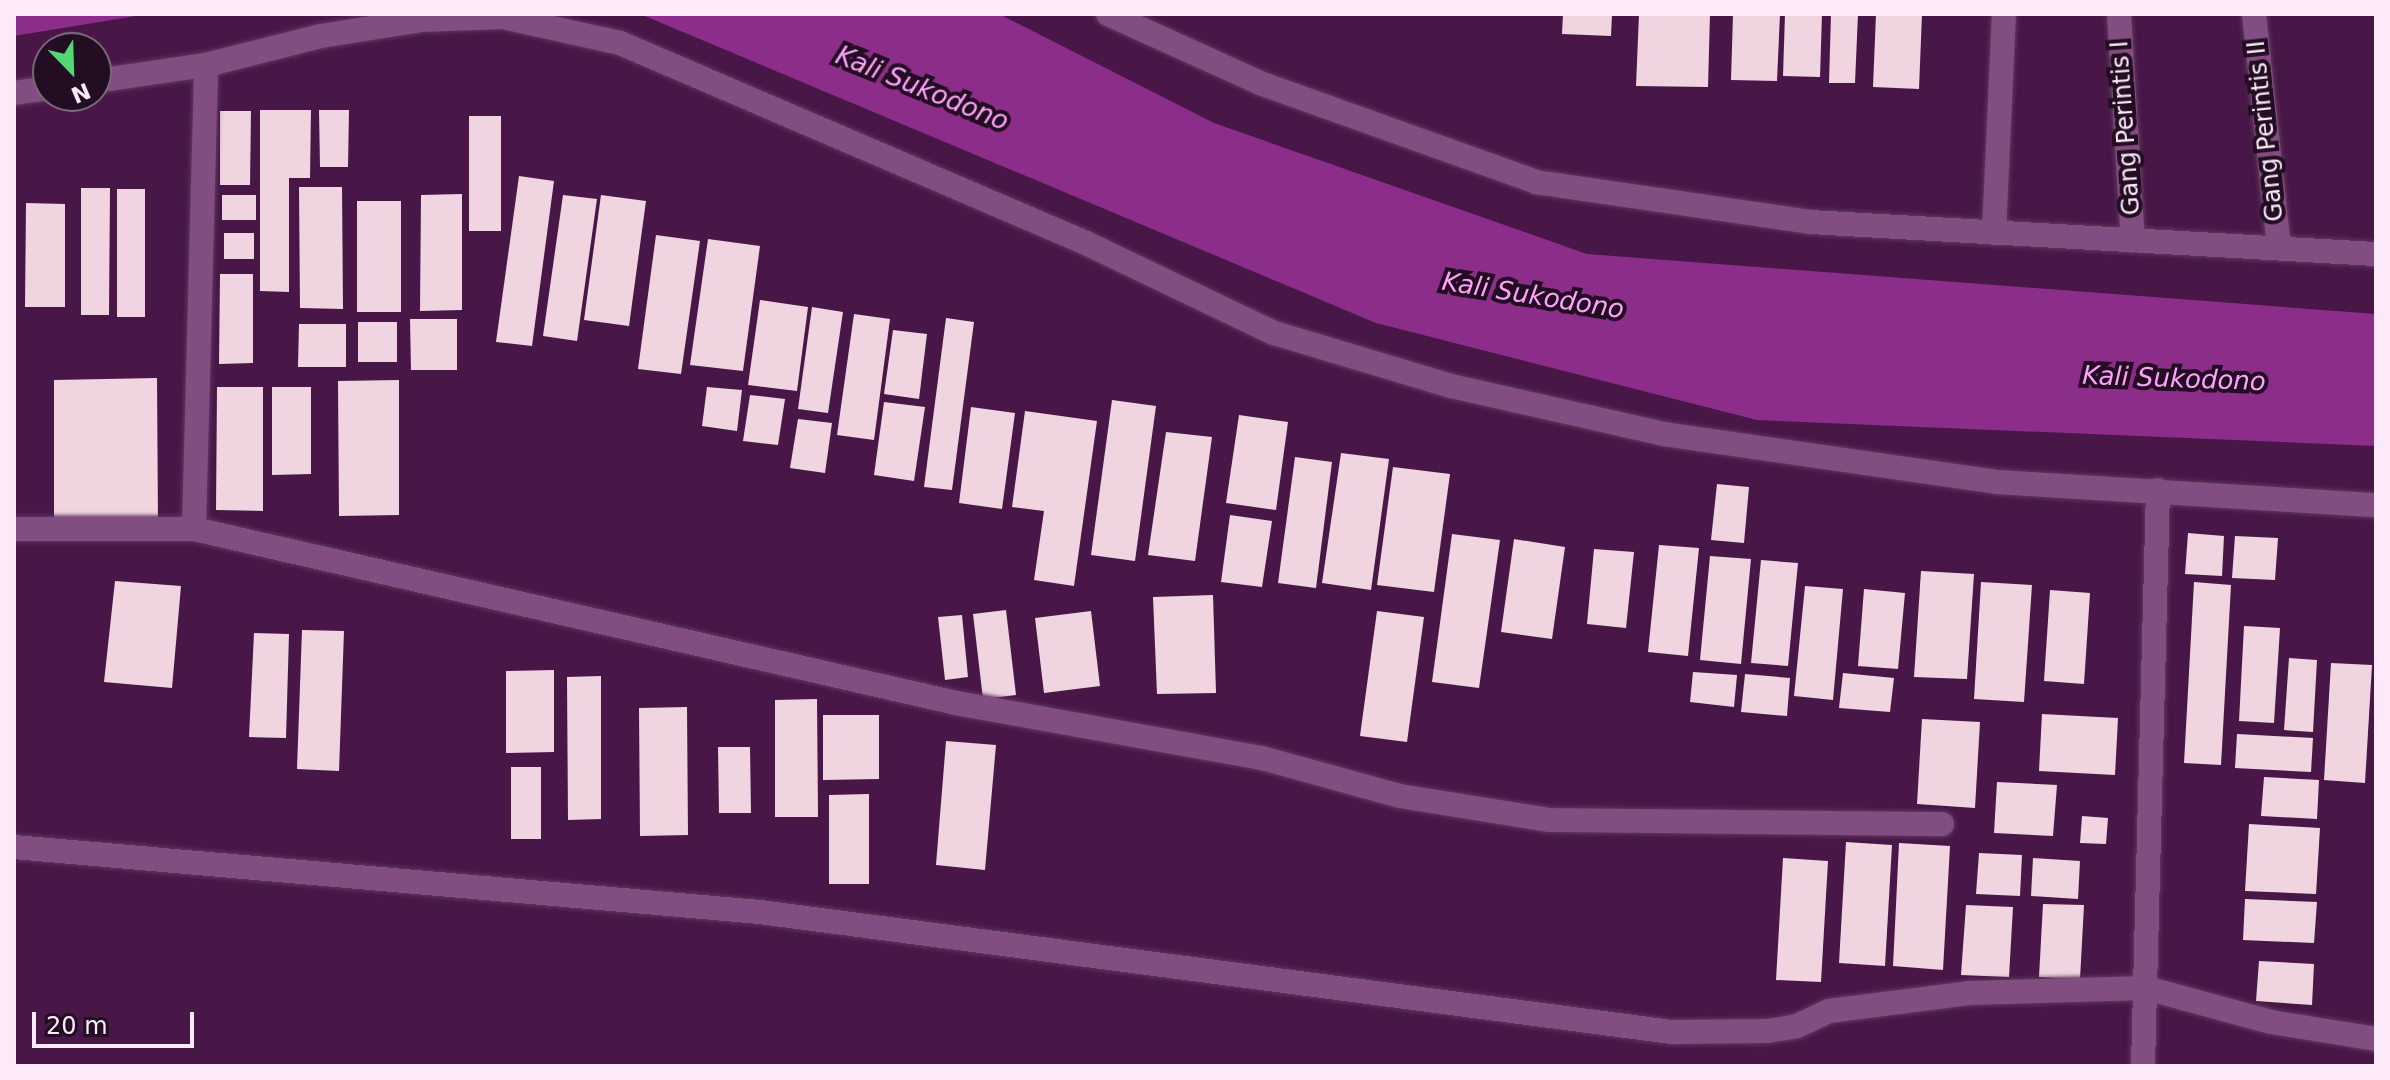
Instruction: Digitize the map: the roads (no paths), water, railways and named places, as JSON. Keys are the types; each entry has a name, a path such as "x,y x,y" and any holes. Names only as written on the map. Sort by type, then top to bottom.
{"street":[{"path":"1108,14 1260,83 1536,182 1810,222 2376,254"},
{"path":"1994,233 2004,14"},
{"name":"Gang Perintis I","path":"2119,14 2133,241"},
{"name":"Gang Perintis II","path":"2254,14 2279,247"},
{"path":"112,79 206,65 335,34 421,20 503,17 620,43 1086,243 1274,333 1451,386 1664,434 1997,482 2376,505"},
{"path":"194,529 206,65"},
{"path":"2143,1066 2158,490"},
{"path":"14,529 194,529 956,703 1262,758 1400,796 1550,820 1942,824"},
{"path":"14,847 760,912 1672,1032 1767,1031 1797,1026 1829,1011 1969,993 2146,988 2271,1022 2376,1039"}],"water":[{"path":"14,14 148,14 32,32 14,36"},
{"name":"Kali Sukodono","path":"640,14 999,14 1214,123 1587,254 2376,314 2376,446 1757,420 1376,323"}]}
